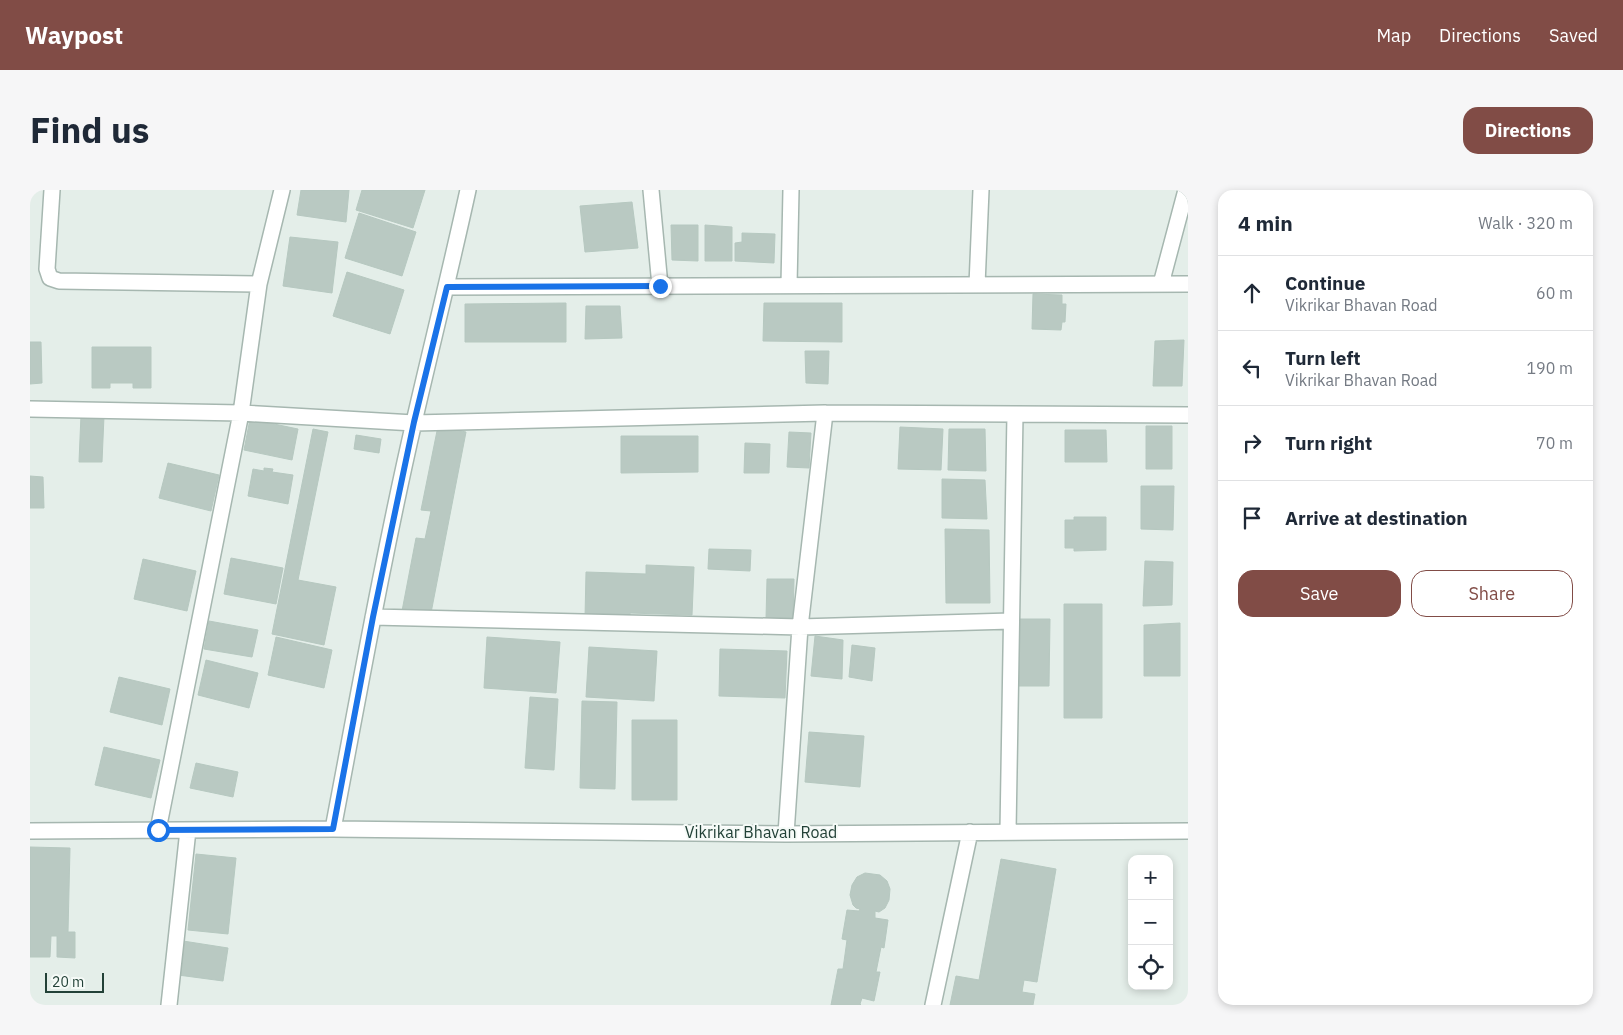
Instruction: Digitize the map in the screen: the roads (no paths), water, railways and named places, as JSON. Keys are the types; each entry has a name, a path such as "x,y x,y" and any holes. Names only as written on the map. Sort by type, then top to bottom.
{"street":[{"path":"52,190 47,269 50,278 59,281 259,284"},
{"path":"158,830 241,413 259,284 282,190"},
{"path":"333,829 373,617 414,422 447,287 468,190"},
{"path":"651,190 660,286"},
{"path":"789,285 791,190"},
{"path":"977,285 981,190"},
{"path":"1161,284 1186,190"},
{"path":"447,287 1188,284"},
{"path":"30,409 241,413 414,422 826,413 1188,414"},
{"path":"786,834 800,628 826,413"},
{"path":"1008,832 1015,414"},
{"path":"373,617 800,628 1011,621"},
{"name":"Vikrikar Bhavan Road","path":"30,831 333,829 786,834 1188,831"},
{"path":"169,1005 188,830"},
{"path":"933,1005 970,832"}]}
